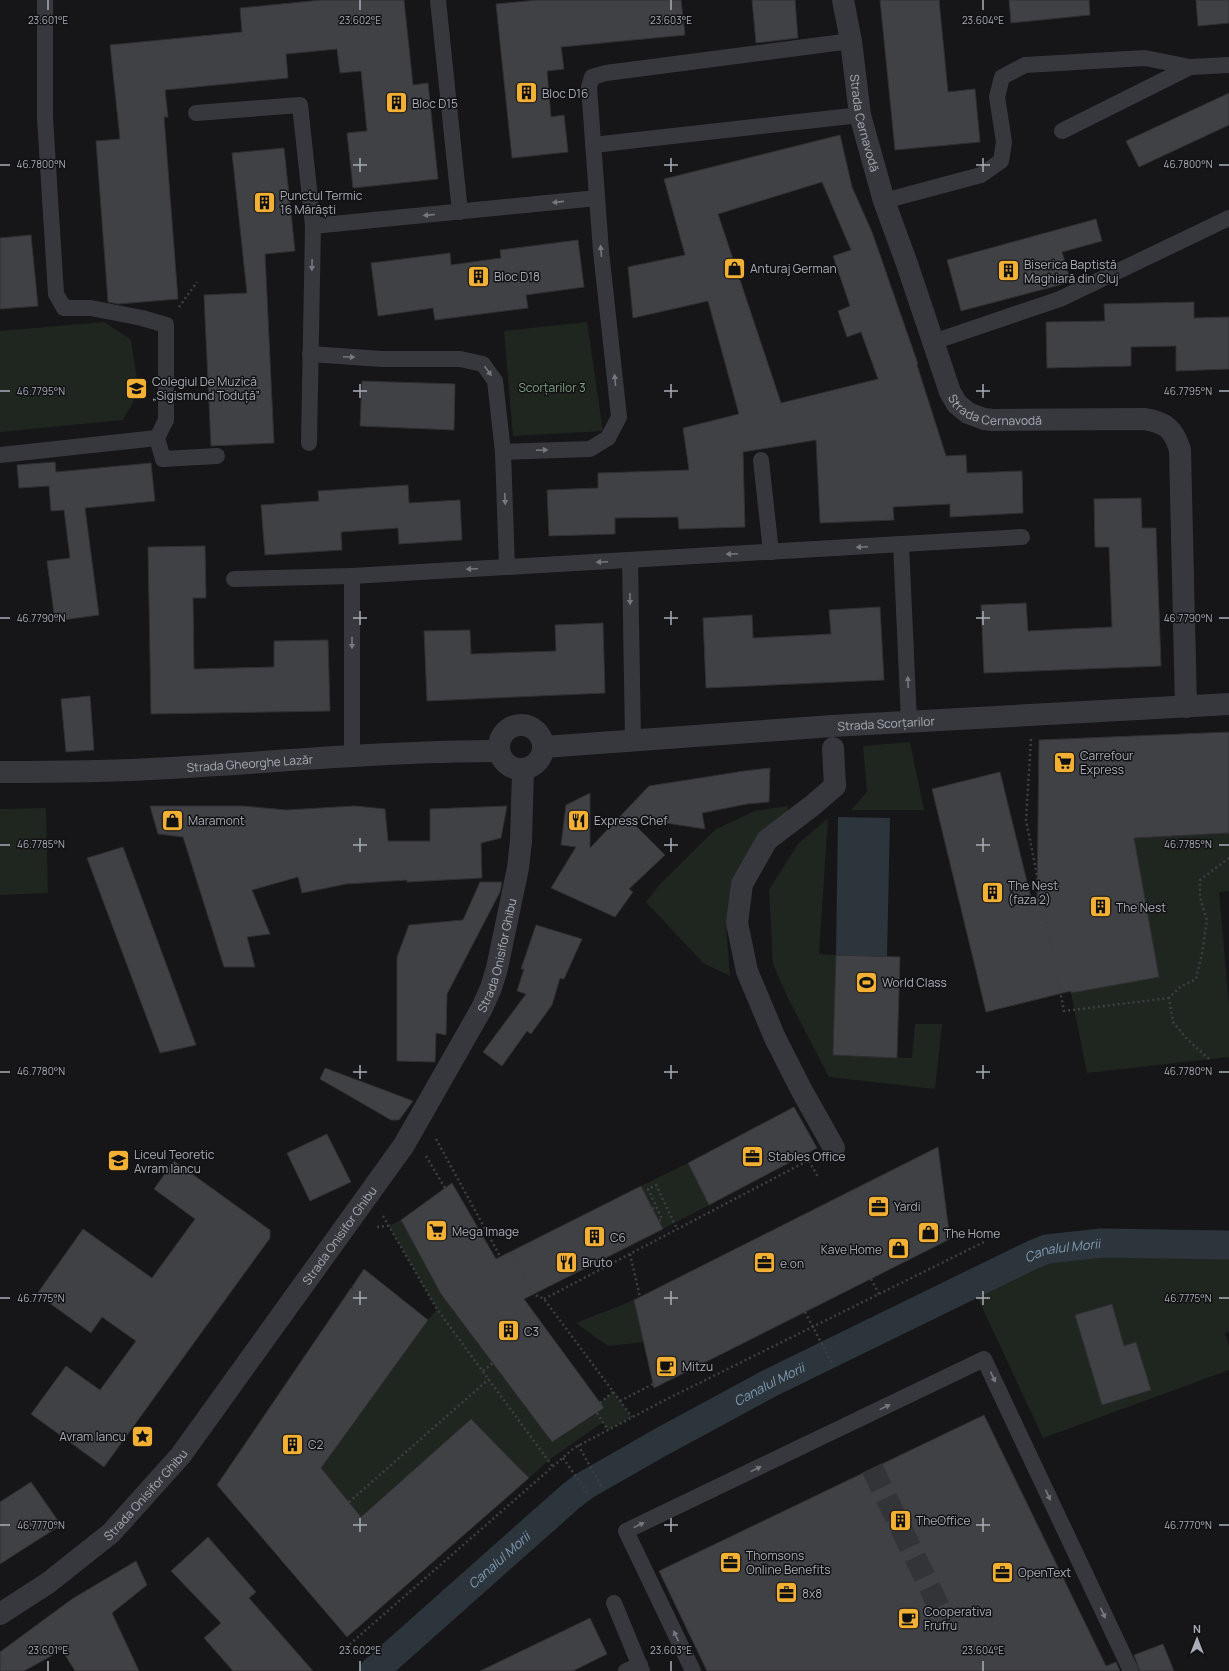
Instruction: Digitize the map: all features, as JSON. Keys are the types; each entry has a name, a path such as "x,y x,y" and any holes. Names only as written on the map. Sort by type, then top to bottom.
{"street":[{"name":"Strada Cernavodă","path":"843,0 851,41 860,115 884,201 953,398 962,409 976,416 1002,421 1144,419 1157,421 1168,428 1176,437 1180,450 1186,707"},
{"name":"Strada Scorțarilor","path":"544,747 633,739 910,721 1229,704"},
{"path":"520,725 534,729 539,734 544,747 540,760 535,765 522,770 510,766 501,757 499,751 502,736 507,731 520,725"},
{"path":"833,748 835,786 767,840 742,884 737,923 747,971 775,1038 802,1091 834,1148"},
{"name":"Strada Gheorghe Lazăr","path":"0,772 66,772 151,769 401,752 499,751"},
{"name":"Strada Onisifor Ghibu","path":"0,1614 48,1583 111,1533 181,1455 373,1189 418,1122 482,1008 491,988 497,968 518,868 521,841 522,770"}],"lane":[{"path":"45,0 45,118 56,294 64,308 91,308 142,318 166,325 166,420 157,438 163,459 217,456"},
{"path":"438,0 460,212"},
{"path":"503,452 590,449 608,438 619,417 601,251 589,87 592,77 606,73 851,41"},
{"path":"884,201 981,175 1001,161 1004,142 997,97 1002,77 1025,65 1145,58 1190,67 1229,65"},
{"path":"1062,131 1190,67"},
{"path":"196,113 300,105 313,226 309,443"},
{"path":"593,145 860,115"},
{"path":"313,226 597,198"},
{"path":"933,342 1060,299 1229,218"},
{"path":"310,354 382,359 460,359 483,364 495,381 503,452 507,567"},
{"path":"0,454 157,438"},
{"path":"762,460 771,552"},
{"path":"234,579 352,576 1022,537"},
{"path":"901,544 910,721"},
{"path":"630,560 633,739"},
{"path":"352,576 352,755"},
{"path":"693,1671 626,1531 984,1359 1131,1671"},
{"path":"614,1603 636,1669"}],"path":[{"path":"166,325 197,282"},
{"path":"1031,738 1026,820 1064,1011 1169,998 1180,987 1196,979 1202,954 1207,920 1200,897 1200,880 1229,858"},
{"path":"1169,998 1173,1022 1187,1039 1210,1059"},
{"path":"433,1135 501,1258"},
{"path":"544,1299 834,1148"},
{"path":"423,1151 445,1188"},
{"path":"809,1161 818,1177"},
{"path":"659,1221 662,1219 648,1189 656,1185 677,1229"},
{"path":"652,1209 656,1206"},
{"path":"380,1213 438,1309 553,1467"},
{"path":"342,1651 578,1445 813,1326 984,1242"},
{"path":"497,1260 510,1253 533,1294 544,1299 632,1417"},
{"path":"630,1254 640,1297"},
{"path":"871,1279 879,1294"},
{"path":"805,1312 832,1365"},
{"path":"483,1370 493,1363"},
{"path":"349,1502 489,1379"},
{"path":"620,1401 653,1384"},
{"path":"600,1403 614,1392"},
{"path":"597,1413 608,1430"},
{"path":"578,1445 602,1487"},
{"path":"563,1458 588,1494"}],"green space":[{"path":"104,322 131,340 139,392 123,420 0,432 0,331"},
{"name":"Scorțarilor 3","path":"587,322 603,431 513,436 504,331"},
{"path":"910,742 924,810 851,810 867,792 863,746"},
{"path":"788,806 787,816 733,881 726,925 730,976 703,963 646,902 661,883 716,829 755,811"},
{"path":"46,808 48,893 0,895 0,809"},
{"path":"828,818 819,954 836,955 833,1055 912,1058 915,1024 942,1024 935,1089 829,1077 788,998 773,964 769,890 798,844"},
{"path":"1229,833 1229,891 1219,892 1229,1005 1229,1057 1087,1073 1071,993 1159,977 1134,838"},
{"path":"688,1163 709,1205 663,1229 641,1186"},
{"path":"401,1220 441,1294 552,1442 604,1409 600,1403 613,1392 632,1417 608,1430 603,1422 549,1460 529,1478 471,1419 361,1517 321,1468 437,1309 389,1226"},
{"path":"1103,1252 1229,1252 1229,1332 1225,1333 1229,1347 1229,1370 1043,1438 975,1292 1033,1265 1052,1259"},
{"path":"634,1300 644,1342 608,1346 576,1323"}],"shaded area":[{"path":"838,817 890,818 887,957 836,955"}],"building":[{"name":"Bloc D15","path":"322,0 404,0 413,85 428,83 438,179 353,188 347,133 367,131 361,71 340,73 337,49 286,54 288,78 165,90 168,117 164,117 178,299 118,304 108,302 96,141 120,139 110,45 242,32 240,8"},
{"name":"Bloc D16","path":"538,0 681,0 685,35 561,47 564,69 547,71 551,117 564,115 568,152 512,158 496,4"},
{"path":"752,0 795,0 798,38 756,43"},
{"path":"880,0 939,0 948,92 975,89 980,142 895,150"},
{"path":"1009,0 1089,0 1090,15 1011,23"},
{"path":"1196,0 1229,0 1229,23 1198,26"},
{"path":"1229,93 1229,125 1139,167 1126,141"},
{"path":"840,135 852,187 872,232 918,364 917,365 946,456 966,455 967,473 1022,471 1023,513 950,517 950,504 893,507 894,520 820,523 816,440 743,452 745,527 679,529 678,517 615,518 615,534 549,536 547,490 598,488 598,473 689,470 683,428 739,414 708,301 633,318 628,267 685,255 664,179","holes":["822,182 851,250 833,256 850,306 838,311 847,337 861,332 878,379 781,403 718,214"]},
{"path":"284,148 295,251 265,254 274,443 211,446 204,295 247,293 232,153"},
{"name":"Biserica Baptistă Maghiară din Cluj","path":"1096,219 1102,241 1062,252 1071,282 961,311 947,260"},
{"path":"31,235 38,306 0,309 0,238"},
{"name":"Bloc D18","path":"578,240 584,287 526,295 528,308 435,320 433,308 378,316 371,263 450,253 451,265 501,258 500,250"},
{"path":"1194,302 1194,318 1229,317 1229,369 1176,371 1176,346 1131,347 1131,366 1047,368 1046,322 1105,321 1104,304"},
{"path":"362,381 455,384 454,430 360,426"},
{"path":"55,462 56,472 151,463 155,501 85,508 99,615 55,621 47,561 70,558 64,510 51,511 49,486 19,488 17,465"},
{"path":"408,485 409,503 460,500 462,540 399,544 398,528 341,532 342,550 265,555 261,505 319,501 318,491"},
{"path":"1141,498 1142,528 1156,528 1161,666 984,673 981,605 1026,603 1028,631 1112,627 1109,547 1095,547 1094,499"},
{"path":"205,546 206,598 193,598 194,669 274,667 274,641 328,640 330,711 151,714 148,547"},
{"path":"880,607 884,680 706,688 703,618 752,615 753,638 831,634 829,610"},
{"path":"603,623 605,693 427,701 424,631 470,630 471,654 556,651 555,625"},
{"path":"90,696 94,750 66,752 61,699"},
{"name":"The Nest","path":"1229,732 1229,833 1134,838 1159,977 1071,993 1071,991 986,1012 932,789 1000,772 1032,902 1037,901 1039,740"},
{"path":"770,768 769,802 747,804 702,813 705,829 627,817 665,855 629,889 633,892 615,917 551,888 576,847 561,845 566,805 590,793 590,848 649,786"},
{"path":"150,806 243,806 286,810 355,806 385,809 388,841 430,841 430,809 507,806 501,838 481,843 482,878 407,882 407,880 346,884 302,893 298,877 252,890 270,934 247,937 255,967 224,967 183,837 158,834"},
{"path":"123,847 196,1045 160,1053 87,858"},
{"path":"480,882 502,882 500,892 447,994 446,1035 436,1033 435,1062 397,1061 397,957 409,925 463,920"},
{"path":"536,925 582,939 564,979 560,978 552,1005 531,1034 527,1031 502,1066 483,1052 526,994 517,991 524,969 521,969"},
{"name":"World Class","path":"836,955 900,957 897,1058 833,1055"},
{"path":"325,1068 413,1101 399,1120 391,1120 320,1079"},
{"name":"Stables Office","path":"794,1107 817,1148 709,1205 688,1163"},
{"path":"327,1134 351,1182 310,1201 287,1153"},
{"path":"938,1147 950,1239 654,1388 634,1300"},
{"path":"174,1161 270,1230 270,1238 104,1467 31,1414 66,1366 100,1390 136,1341 102,1317 91,1333 37,1294 83,1229 152,1278 195,1219 154,1189"},
{"name":"C3","path":"452,1183 496,1259 641,1186 663,1229 524,1299 604,1408 552,1442 441,1294 401,1220"},
{"name":"C2","path":"364,1269 428,1320 321,1468 361,1517 471,1419 529,1478 347,1637 217,1485 351,1288 353,1290 352,1287"},
{"path":"1112,1304 1124,1346 1136,1342 1151,1390 1102,1405 1075,1315"},
{"name":"TheOffice","path":"984,1415 1106,1666 1116,1662 1120,1671 707,1671 659,1571"},
{"path":"31,1482 61,1525 0,1564 0,1502"},
{"path":"208,1537 256,1592 249,1598 313,1671 233,1671 204,1638 221,1623 171,1571"},
{"path":"136,1561 147,1585 112,1613 139,1671 75,1671 62,1650 24,1671 0,1671 0,1652 72,1599"},
{"path":"590,1618 607,1654 573,1671 480,1671"},
{"path":"1163,1644 1174,1671 1140,1671 1134,1655"}],"waterway":[{"name":"Canalul Morii","path":"374,1671 584,1486 770,1383 1047,1249 1102,1243 1229,1245"}],"tunnel":[{"path":"872,1468 942,1613"}],"place":[{"name":"Bloc D16","path":"527,93"},
{"name":"Bloc D15","path":"397,103"},
{"name":"Punctul Termic 16 Mărăști","path":"264,202"},
{"name":"Anturaj German","path":"734,268"},
{"name":"Biserica Baptistă Maghiară din Cluj","path":"1009,271"},
{"name":"Bloc D18","path":"478,276"},
{"name":"Colegiul De Muzică „Sigismund Toduță”","path":"136,388"},
{"name":"Carrefour Express","path":"1064,762"},
{"name":"Maramont","path":"173,820"},
{"name":"Express Chef","path":"579,820"},
{"name":"The Nest (faza 2)","path":"993,892"},
{"name":"The Nest","path":"1100,907"},
{"name":"World Class","path":"867,982"},
{"name":"Stables Office","path":"752,1156"},
{"name":"Liceul Teoretic Avram Iancu","path":"118,1161"},
{"name":"Yardi","path":"878,1206"},
{"name":"Mega Image","path":"437,1231"},
{"name":"The Home","path":"929,1233"},
{"name":"C6","path":"594,1237"},
{"name":"Kave Home","path":"898,1249"},
{"name":"Bruto","path":"566,1262"},
{"name":"e.on","path":"765,1263"},
{"name":"C3","path":"508,1331"},
{"name":"Mitzu","path":"666,1366"},
{"name":"Avram Iancu","path":"142,1436"},
{"name":"C2","path":"292,1444"},
{"name":"TheOffice","path":"900,1520"},
{"name":"Thomsons Online Benefits","path":"730,1562"},
{"name":"OpenText","path":"1002,1572"},
{"name":"8x8","path":"787,1593"},
{"name":"Cooperativa Frufru","path":"909,1618"}]}
